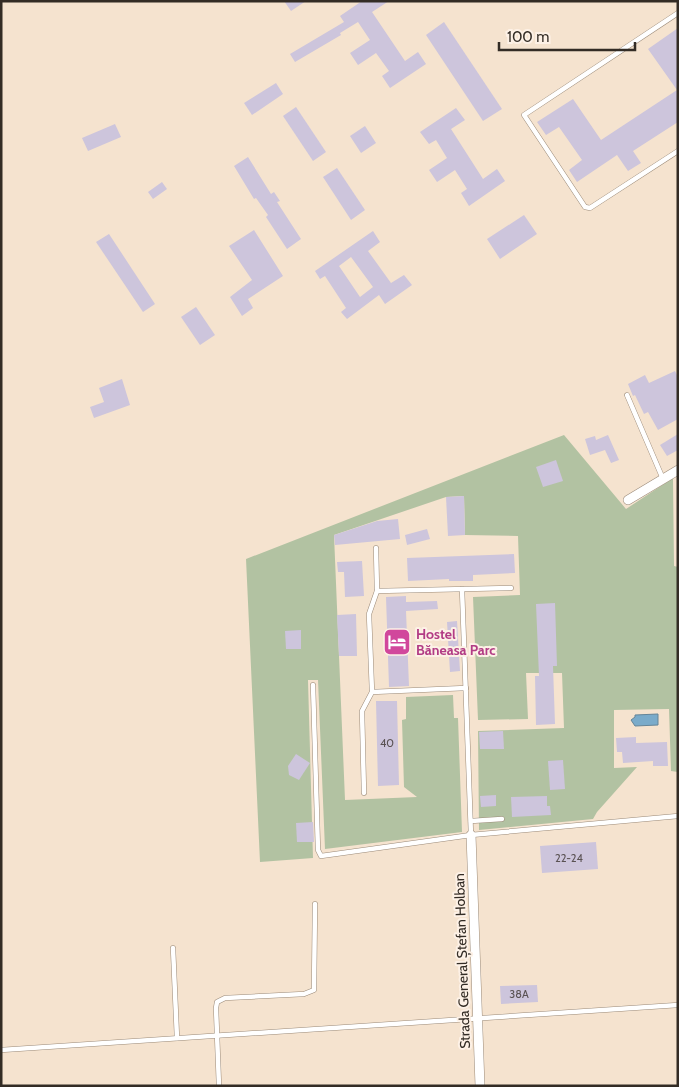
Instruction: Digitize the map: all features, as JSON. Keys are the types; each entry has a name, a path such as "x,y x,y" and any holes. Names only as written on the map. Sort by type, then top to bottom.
{"street":[{"path":"628,500 678,470"},
{"name":"Strada General Ștefan Holban","path":"471,835 480,1086"}],"lane":[{"path":"678,13 524,115 586,207 590,208 678,151"},
{"path":"627,395 663,479"},
{"path":"364,793 362,711 372,692 369,614 377,591 376,548"},
{"path":"377,591 511,588"},
{"path":"462,589 471,835"},
{"path":"313,685 318,850 319,854 324,856 471,835 678,816"},
{"path":"372,692 466,688"},
{"path":"471,821 502,819"},
{"path":"219,1086 216,1008 220,1000 225,998 304,994 314,990 315,904"},
{"path":"173,948 177,1038"},
{"path":"1,1050 678,1005"}],"green space":[{"path":"564,435 626,509 673,478 674,566 678,567 678,772 671,771 669,709 614,710 614,768 637,767 593,819 479,830 478,731 564,728 562,673 526,673 528,719 478,720 473,597 520,595 518,536 465,535 464,496 446,497 334,535 345,800 417,797 404,787 402,720 406,719 406,697 453,695 454,718 458,718 462,832 325,849 318,680 308,680 313,858 260,862 246,559"}],"water":[{"path":"658,714 658,725 635,726 631,720 635,715"}],"building":[{"path":"284,1 306,1 291,11"},
{"path":"362,1 389,1 372,12 405,61 418,52 426,64 390,88 382,76 389,71 376,53 358,65 350,53 370,40 358,22 340,33 341,35 295,62 290,54 344,22 340,16"},
{"path":"444,22 502,109 483,121 426,35"},
{"path":"678,28 678,122 633,151 641,163 628,171 617,155 577,182 569,170 582,160 559,127 546,135 537,122 573,99 601,140 677,90 648,49"},
{"path":"276,83 283,94 252,115 244,103"},
{"path":"296,107 326,152 313,161 283,116"},
{"path":"456,108 465,120 451,129 483,179 497,169 505,181 469,206 461,193 467,189 455,170 437,182 429,170 447,158 436,140 429,144 420,132"},
{"path":"115,124 121,137 88,151 82,138"},
{"path":"365,126 376,143 361,153 350,136"},
{"path":"248,157 271,194 274,192 280,201 277,202 301,239 287,249 266,217 268,215 256,198 254,199 234,166"},
{"path":"337,168 365,210 351,220 323,177"},
{"path":"162,182 167,189 153,199 148,192"},
{"path":"524,215 537,234 500,259 487,239"},
{"path":"254,230 283,276 248,299 253,308 242,316 230,297 252,280 229,246"},
{"path":"373,231 380,242 368,251 391,283 404,275 412,285 385,304 379,295 347,319 341,312 346,308 325,276 320,279 315,271","holes":["351,257 373,287 360,297 339,266"]},
{"path":"109,234 155,304 143,312 96,242"},
{"path":"196,307 215,335 200,345 181,317"},
{"path":"675,371 678,377 678,419 658,430 648,412 644,414 628,384 645,375 649,383"},
{"path":"122,379 130,405 94,418 90,407 104,402 99,388"},
{"path":"678,434 678,450 667,456 660,445"},
{"path":"608,435 619,460 611,463 605,450 590,455 585,439 595,436 596,440"},
{"path":"556,460 563,481 543,487 536,467"},
{"path":"464,496 465,535 448,536 446,497"},
{"path":"398,519 400,539 335,545 334,535 377,521"},
{"path":"427,529 430,539 407,545 405,535"},
{"path":"514,554 515,573 473,575 473,581 449,581 449,579 408,581 407,558"},
{"path":"362,561 364,596 345,597 344,572 338,572 337,562"},
{"name":"Hostel Băneasa Parc","path":"406,596 406,602 437,601 438,609 406,611 409,686 389,687 386,597"},
{"path":"555,603 557,666 553,666 555,724 536,725 535,676 539,676 536,604"},
{"path":"356,614 357,656 339,656 337,615"},
{"path":"457,621 460,671 450,672 447,622"},
{"path":"301,630 301,649 286,649 285,631"},
{"path":"376,701 397,701 399,785 378,786"},
{"path":"503,731 504,749 480,749 479,732"},
{"path":"636,737 636,743 667,742 668,766 653,766 653,761 623,763 622,752 617,752 616,738"},
{"path":"296,754 310,763 299,780 289,775 288,766"},
{"path":"563,760 565,789 550,790 548,761"},
{"path":"496,795 496,806 481,807 480,796"},
{"path":"547,796 547,806 550,806 551,815 512,817 511,797"},
{"path":"313,822 314,842 297,842 296,823"},
{"path":"596,842 598,869 542,873 540,846"},
{"path":"537,985 538,1002 501,1004 500,986"}],"place":[{"name":"Hostel Băneasa Parc","path":"397,642"}]}
